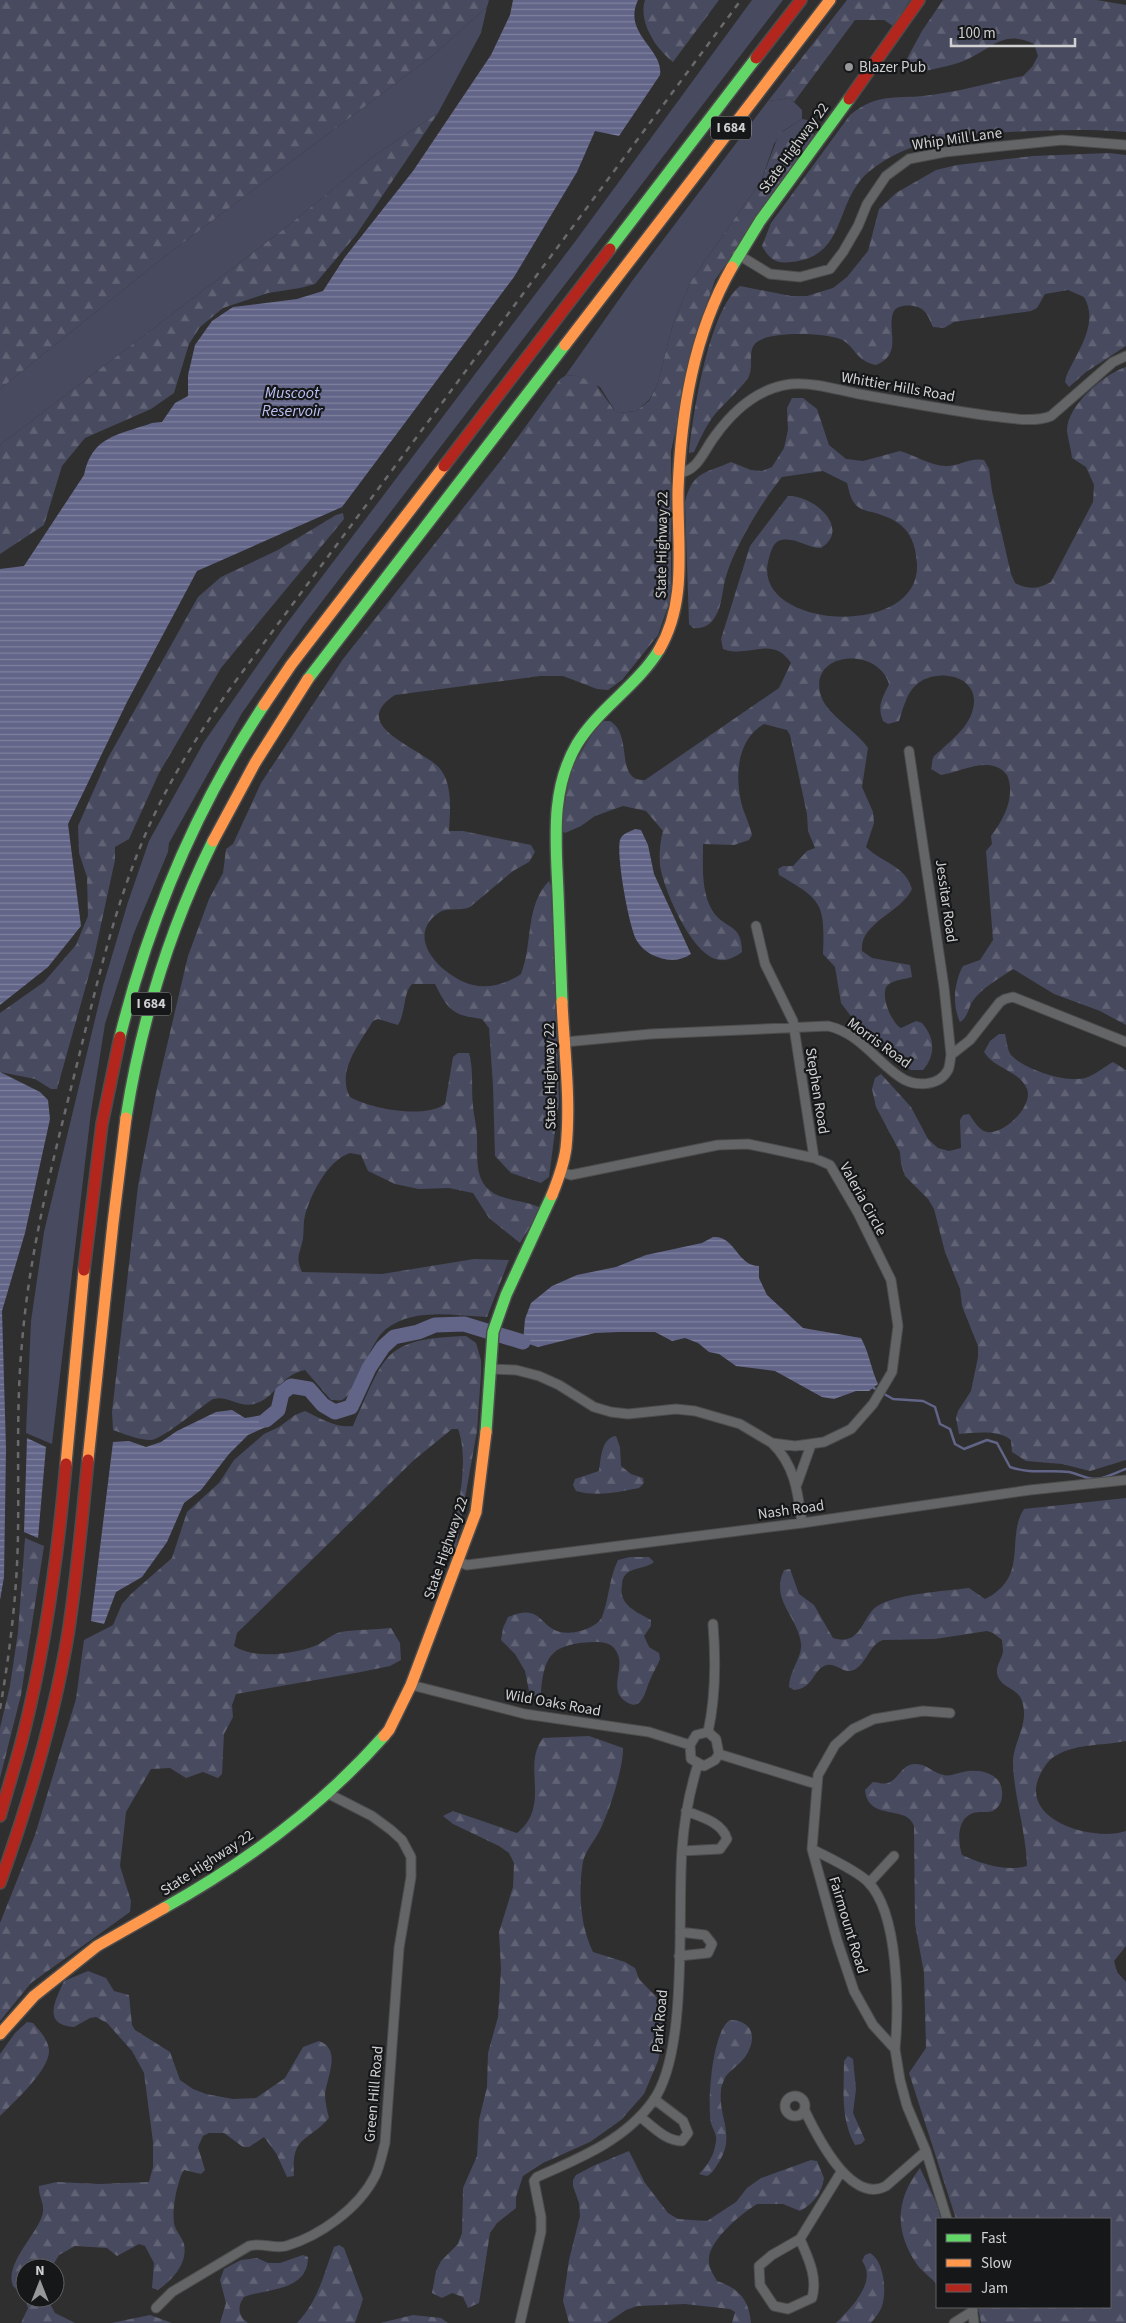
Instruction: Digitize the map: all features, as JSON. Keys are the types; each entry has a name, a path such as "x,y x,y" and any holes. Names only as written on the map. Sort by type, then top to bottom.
{"main road":[{"name":"I 684","path":"0,1816 28,1717 45,1631 57,1539 95,1178 110,1079 145,947 177,863 201,813 240,742 291,665 801,0"},
{"name":"I 684","path":"0,1883 39,1766 61,1677 68,1634 114,1214 132,1084 153,996 181,913 198,872 250,769 309,678 830,0"},
{"name":"State Highway 22","path":"0,2034 34,1996 76,1961 120,1932 175,1903 224,1872 277,1835 327,1793 379,1742 397,1716 411,1685 459,1562 479,1495 491,1344 496,1321 561,1172 567,1134 565,1042 555,839 558,792 566,765 577,743 595,719 643,672 667,635 676,607 679,584 679,472 686,409 694,363 716,297 737,254 918,0"}],"street":[{"name":"Whip Mill Lane","path":"737,254 770,274 800,278 830,269 843,252 858,226 867,204 886,176 909,159 945,152 1062,140 1126,145"},
{"name":"Whittier Hills Road","path":"679,472 686,472 696,465 714,437 736,411 749,400 772,388 805,384 948,410 1017,419 1044,419 1051,416 1113,362 1126,356"},
{"name":"Jessitar Road","path":"909,751 944,987 951,1055"},
{"name":"Stephen Road","path":"756,926 765,964 793,1021 814,1158"},
{"name":"Morris Road","path":"565,1042 651,1034 828,1026 842,1029 872,1052 900,1078 919,1085 938,1081 948,1070 951,1055 970,1040 1000,1002 1005,998 1013,997 1126,1042"},
{"name":"Valeria Circle","path":"561,1172 571,1175 718,1145 748,1144 814,1158 830,1165 858,1213 891,1280 898,1326 892,1372 873,1404 851,1428 824,1442 811,1445 795,1446 772,1443"},
{"name":"Valeria Circle","path":"489,1369 516,1370 539,1376 559,1385 594,1407 611,1412 628,1414 676,1410 695,1411 740,1424 772,1443 789,1466 797,1484 802,1523"},
{"name":"Valeria Circle","path":"797,1484 811,1445"},
{"name":"Nash Road","path":"459,1562 466,1565 519,1559 802,1523 1030,1490 1126,1480"},
{"path":"708,1732 714,1704 716,1681 714,1624"},
{"name":"Wild Oaks Road","path":"411,1685 525,1714 649,1732 690,1745"},
{"name":"Fairmount Road","path":"895,2049 873,2026 854,1991 837,1940 812,1848 816,1784 818,1775 836,1745 853,1730 874,1719 924,1711 950,1713"},
{"path":"708,1732 696,1735 690,1745 691,1759 698,1764 710,1764 719,1754"},
{"path":"708,1732 716,1739 719,1754"},
{"path":"719,1754 816,1784"},
{"name":"Park Road","path":"520,2323 541,2232 541,2217 534,2181 537,2177 593,2153 640,2117 654,2099 670,2064 679,1956 682,1851 686,1811 698,1764"},
{"name":"Green Hill Road","path":"156,2308 172,2292 249,2246 256,2244 284,2246 300,2241 330,2224 357,2201 375,2176 381,2161 385,2143 399,1948 412,1878 411,1857 402,1840 391,1830 372,1816 327,1793"},
{"path":"682,1851 720,1849 726,1839 720,1828 710,1821 686,1811"},
{"path":"812,1848 869,1883 884,1908 891,1937 897,1990 895,2049 900,2080 907,2106 926,2151 947,2218"},
{"path":"869,1883 894,1856"},
{"path":"679,1956 708,1953 712,1944 705,1935 680,1932"},
{"path":"640,2117 665,2137 674,2141 682,2141 685,2138 688,2133 683,2121 654,2099"},
{"path":"805,2111 841,2172 865,2190 881,2189 926,2151"},
{"path":"800,2239 811,2266 815,2285 812,2298 788,2309 774,2306 760,2285 759,2266 772,2254 800,2239 841,2172"},
{"path":"954,2323 972,2309 974,2323"}],"green space":[{"path":"0,0 489,0 487,7 432,56 164,257 0,389"},
{"path":"645,0 719,0 673,62 660,50 646,26 643,8"},
{"path":"752,0 783,0 304,625 242,713 169,843 168,852 134,933 105,1024 91,1112 52,1444 26,1433 31,1321 44,1232 103,986 128,902 149,841 204,742 284,627 577,239"},
{"path":"847,0 910,0 893,26 884,20 855,20 794,102 790,98 768,101"},
{"path":"943,0 1097,0 1126,5 1126,132 1080,130 992,133 928,142 908,149 889,158 871,170 859,182 839,225 823,249 810,258 792,262 778,262 774,260 762,246 771,223 850,115 860,107 880,99 931,95 1023,76 1032,67 1038,56 1034,44 1014,39 998,42 966,60 913,74 904,64 922,31"},
{"path":"487,7 481,33 438,113 375,155 284,229 0,445 0,389 164,257 432,56"},
{"path":"790,98 802,110 802,119 783,131 774,144 761,181 691,281 673,324 657,386 649,400 636,411 619,413 615,411 600,387 575,375 565,376 632,281 768,101"},
{"path":"438,113 356,235 315,284 268,293 223,308 200,327 189,344 174,393 151,409 85,438 62,466 44,525 0,554 0,445 284,229 375,155"},
{"path":"802,119 808,120 814,135 715,280 699,326 671,451 671,592 658,635 622,680 608,690 597,689 563,676 540,676 395,695 382,707 379,717 384,727 394,737 433,762 441,770 449,792 449,831 463,831 531,845 535,852 529,862 513,871 470,907 441,912 428,924 424,935 426,946 432,957 441,967 462,981 479,986 498,984 521,974 525,962 530,925 536,901 549,881 551,886 559,1101 549,1177 541,1183 511,1173 495,1156 489,1028 482,1019 464,1016 452,1010 435,984 412,984 407,992 401,1020 398,1025 378,1019 373,1021 356,1048 346,1077 346,1087 350,1097 371,1105 398,1111 425,1111 436,1108 445,1104 453,1057 458,1053 469,1053 477,1133 477,1161 480,1177 489,1190 497,1195 541,1208 520,1243 489,1218 473,1193 449,1188 419,1189 395,1184 368,1171 361,1155 350,1153 334,1163 327,1171 311,1198 304,1218 299,1263 302,1272 382,1274 474,1259 509,1260 487,1317 435,1314 422,1315 397,1322 379,1336 353,1388 342,1400 331,1400 305,1370 289,1377 267,1397 254,1404 249,1405 218,1398 213,1399 172,1429 151,1440 113,1430 112,1412 138,1186 157,1088 188,956 209,899 223,873 226,849 233,844 261,783 343,659 502,459 560,379 565,376 575,375 595,383 614,410 619,413 636,411 649,401 657,386 673,324 691,281 761,181 779,134"},
{"path":"1109,153 1126,155 1126,346 1086,372 1069,387 1065,382 1066,377 1088,328 1088,307 1084,297 1068,290 1045,294 1037,308 1031,311 954,322 944,328 933,327 926,314 920,308 902,306 898,307 893,313 892,348 889,355 876,365 863,360 845,341 822,335 797,334 773,336 757,342 752,349 751,369 748,378 712,418 694,452 689,453 694,413 711,339 729,298 740,286 791,296 807,296 833,288 847,277 868,251 879,209 896,193 936,170 957,165 1033,156"},
{"path":"1126,367 1126,1025 1100,1011 1054,994 1013,969 980,992 972,1002 965,1018 960,1022 957,1015 955,994 960,972 963,966 980,960 993,940 986,851 992,844 991,836 1007,807 1010,791 1007,775 1000,769 984,765 941,775 931,769 934,757 962,730 973,711 973,693 968,685 961,680 952,676 942,676 922,680 909,694 899,721 888,724 883,721 880,707 889,684 882,672 872,664 859,659 833,662 824,670 819,681 821,696 829,710 857,735 868,748 862,787 873,812 874,823 866,847 899,869 909,881 912,889 899,905 867,933 863,941 862,951 872,958 910,965 912,977 889,984 886,988 885,1000 890,1014 897,1025 901,1028 916,1021 922,1023 929,1035 932,1052 927,1064 923,1070 911,1070 890,1056 850,1015 841,1003 835,967 823,954 823,924 818,905 804,891 779,875 778,869 783,866 793,866 807,851 815,848 808,831 807,814 790,735 787,730 764,724 755,731 743,750 738,773 740,797 752,835 749,840 734,845 703,844 703,878 708,903 722,921 736,931 741,942 742,952 726,960 710,956 700,948 681,921 662,876 660,848 663,831 646,811 623,806 595,816 581,826 565,833 560,829 571,768 596,728 604,721 610,721 617,728 621,736 630,774 636,779 645,780 779,688 791,663 784,654 768,648 742,651 723,649 721,639 750,546 788,496 798,497 818,507 831,522 832,531 830,540 821,548 786,539 778,541 774,545 769,558 769,582 783,600 807,611 836,616 866,615 892,606 911,589 917,564 916,553 910,535 905,529 891,519 858,507 852,499 847,483 823,471 782,477 743,536 725,578 720,607 715,617 711,623 700,628 693,628 689,624 685,502 688,492 692,484 701,475 731,462 751,470 762,471 772,467 784,448 788,430 787,408 792,398 803,398 817,409 829,445 846,459 863,461 900,451 933,464 945,466 979,459 984,460 989,469 992,491 1011,574 1015,583 1033,588 1051,582 1093,502 1094,485 1086,467 1072,458 1067,431 1073,411 1098,383"},
{"path":"343,513 344,519 221,668 159,773 129,839 115,847 115,860 94,957 57,1089 51,1089 35,1079 0,1072 0,1013 44,982 76,945 88,916 87,877 79,853 78,826 108,758 198,597 221,577 278,550 336,515"},
{"path":"999,1034 1005,1034 1010,1054 1018,1061 1057,1077 1068,1079 1085,1078 1113,1062 1126,1070 1126,1460 1090,1471 1062,1464 1026,1461 1012,1452 1011,1440 999,1434 959,1434 956,1418 958,1411 971,1391 978,1357 978,1346 962,1306 960,1289 945,1252 934,1209 928,1199 905,1176 900,1152 876,1107 872,1089 875,1078 881,1074 911,1107 928,1139 938,1148 949,1151 961,1148 960,1120 963,1115 969,1114 980,1128 991,1132 1007,1126 1026,1104 1027,1089 1023,1083 1013,1073 988,1058 984,1052 990,1041"},
{"path":"466,1336 476,1343 481,1360 481,1373 477,1431 455,1554 451,1549 451,1544 459,1502 463,1456 458,1429 452,1429 414,1460 237,1633 234,1646 253,1653 287,1653 317,1645 341,1632 391,1628 400,1643 401,1660 390,1666 361,1672 236,1694 232,1705 233,1717 224,1734 222,1774 218,1778 203,1772 186,1778 170,1768 151,1769 126,1812 120,1866 131,1901 130,1912 31,1983 0,2021 0,1923 35,1835 76,1699 84,1640 113,1625 122,1604 172,1558 187,1512 219,1483 234,1460 264,1434 305,1411 340,1426 353,1426 373,1382 381,1367 390,1356 402,1347 417,1341"},
{"path":"616,1436 620,1447 621,1466 631,1474 643,1478 644,1483 639,1488 608,1493 592,1494 576,1491 573,1485 575,1479 599,1471 601,1455 605,1445 607,1441"},
{"path":"1126,1498 1126,1741 1078,1747 1060,1753 1052,1758 1043,1769 1036,1792 1040,1806 1063,1825 1096,1833 1112,1834 1126,1831 1126,1946 1114,1961 1117,1972 1126,1982 1126,2323 981,2323 978,2308 1111,2308 1111,2218 956,2218 909,2073 926,2048 924,1973 915,1924 914,1826 910,1819 904,1816 880,1810 873,1806 868,1800 865,1790 873,1782 884,1784 892,1781 911,1764 923,1765 940,1774 947,1775 970,1771 990,1774 995,1777 1002,1788 1001,1802 993,1811 973,1813 964,1820 961,1825 959,1838 962,1855 1002,1868 1027,1866 1025,1840 1015,1789 1013,1764 1014,1751 1021,1731 1024,1712 1023,1704 1017,1693 1004,1685 998,1677 998,1667 1003,1651 1002,1640 987,1631 935,1639 883,1640 875,1645 861,1665 853,1670 849,1671 827,1665 822,1667 810,1682 801,1689 794,1690 789,1687 791,1675 800,1653 801,1643 799,1633 782,1599 780,1590 784,1570 790,1569 799,1594 814,1605 833,1638 842,1640 850,1638 860,1630 876,1607 895,1599 969,1588 985,1599 999,1590 1007,1580 1012,1569 1016,1532 1024,1509"},
{"path":"25,1538 44,1546 21,1695 0,1778 0,1728 10,1686 18,1632"},
{"path":"630,1557 649,1557 654,1562 626,1574 622,1584 623,1598 626,1603 635,1611 651,1620 651,1626 644,1636 649,1647 659,1653 660,1659 643,1698 633,1705 626,1702 619,1695 617,1680 619,1659 614,1648 599,1642 580,1643 560,1648 548,1660 542,1679 541,1692 537,1696 530,1696 525,1671 515,1654 501,1640 503,1628 508,1617 519,1613 534,1614 553,1629 565,1633 589,1628 595,1625 602,1617 618,1560"},
{"path":"589,1736 623,1748 621,1767 612,1800 601,1828 583,1862 581,1873 581,1908 585,1931 593,1952 625,1962 635,1968 639,1979 662,2003 666,2025 658,2061 644,2094 621,2120 590,2142 543,2163 523,2176 516,2197 516,2208 497,2223 490,2233 479,2303 468,2308 463,2297 452,2293 442,2298 432,2293 436,2271 441,2261 458,2244 462,2233 463,2188 477,2156 479,2120 487,2087 488,2053 498,2017 501,1969 499,1932 513,1887 514,1863 509,1853 499,1846 453,1824 443,1816 453,1811 517,1833 527,1822 533,1810 535,1798 535,1761 537,1749 543,1738"},
{"path":"88,1971 106,1978 114,1991 129,1995 132,2025 135,2030 170,2052 180,2080 193,2089 206,2094 233,2099 256,2098 285,2078 303,2047 319,2041 330,2050 332,2057 325,2094 329,2118 298,2146 295,2153 294,2176 287,2177 276,2153 264,2137 249,2147 243,2147 224,2133 209,2133 203,2136 198,2147 205,2170 201,2174 184,2170 177,2188 174,2223 184,2244 184,2258 178,2271 158,2290 152,2288 154,2263 145,2246 139,2244 117,2256 107,2248 75,2246 57,2258 18,2258 42,2216 43,2208 39,2186 57,2182 99,2184 149,2182 153,2167 153,2142 144,2073 132,2051 107,2023 96,2017 90,2018 74,2027 57,2022 54,2016 55,2003 64,1981"},
{"path":"730,2020 744,2023 748,2027 752,2037 751,2044 745,2057 726,2076 722,2085 721,2100 726,2143 719,2162 707,2176 699,2174 711,2159 716,2141 710,2113 712,2068 719,2038"},
{"path":"27,2022 33,2023 45,2038 49,2050 48,2058 38,2076 0,2116 0,2054 15,2033"},
{"path":"848,2056 853,2059 856,2089 853,2113 865,2140 861,2144 855,2145 847,2125 844,2104 844,2061"},
{"path":"629,2151 645,2183 668,2213 678,2219 707,2221 736,2202 747,2188 761,2178 811,2160 817,2161 824,2178 819,2193 809,2205 800,2211 783,2204 757,2204 727,2228 710,2252 709,2265 714,2276 717,2281 736,2291 745,2301 751,2323 732,2323 735,2312 730,2309 685,2304 637,2306 626,2310 607,2323 569,2323 563,2301 569,2260 580,2216 573,2180 576,2175 593,2166"},
{"path":"920,2168 936,2202 941,2218 936,2218 936,2284 916,2263 904,2239 901,2227 902,2203 912,2180"},
{"path":"339,2245 344,2248 363,2299 355,2323 297,2323 311,2305 334,2247"},
{"path":"870,2253 875,2257 883,2277 884,2293 881,2308 871,2323 836,2323 860,2295 867,2278 866,2269 862,2261 865,2255"},
{"path":"303,2255 308,2257 306,2268 301,2277 294,2283 244,2297 240,2304 240,2315 248,2323 220,2323 226,2303 220,2280 224,2269 241,2260 257,2258 268,2263 280,2263"},
{"path":"15,2264 15,2288 11,2278"},
{"path":"28,2308 52,2308 55,2313 75,2323 21,2323"},
{"path":"150,2315 172,2323 111,2323"},
{"path":"413,2315 441,2318 448,2323 380,2323"}],"water":[{"name":"Muscoot Reservoir","path":"513,0 638,0 635,22 639,32 656,57 660,66 660,75 619,136 595,131 577,172 514,277 342,507 197,571 127,702 68,824 81,926 48,967 0,1005 0,569 24,566 84,475 93,452 100,445 118,434 152,423 162,422 175,403 188,396 188,375 195,345 212,321 233,307 297,299 323,291 345,257 413,171 491,55 510,15"},
{"path":"635,829 641,830 648,845 654,874 691,954 684,958 670,960 654,956 642,947 634,934 624,891 619,848 622,836"},
{"path":"0,1072 40,1092 48,1100 50,1119 25,1233 2,1311 6,1449 4,1577 0,1600"},
{"path":"713,1237 726,1241 746,1261 752,1265 759,1266 759,1278 767,1295 803,1328 861,1338 878,1384 869,1391 856,1391 834,1399 822,1397 775,1371 736,1366 719,1354 709,1352 698,1343 685,1338 672,1341 655,1332 595,1333 538,1347 523,1342 525,1319 531,1303 552,1286 577,1275 616,1267 646,1255 702,1243"},
{"path":"232,1410 245,1418 263,1415 268,1426 248,1435 229,1454 201,1490 184,1503 167,1542 142,1577 116,1592 104,1624 91,1621 113,1442 129,1441 146,1447 161,1442 177,1431 216,1412"},
{"path":"27,1438 46,1447 38,1538 24,1532"}],"waterway":[{"path":"266,1420 278,1410 282,1393 291,1386 309,1389 323,1405 335,1412 351,1407 369,1368 383,1347 394,1337 418,1332 435,1325 464,1324 523,1342"},
{"path":"872,1387 893,1399 923,1401 935,1407 940,1424 950,1429 955,1444 964,1449 987,1440 997,1443 1010,1467 1026,1471 1069,1472 1096,1479 1126,1469"}],"railway":[{"path":"0,1709 15,1601 18,1535 19,1391 25,1311 35,1246 48,1183 95,991 123,895 146,833 184,759 229,690 741,0"}],"traffic: fast":[{"path":"610,249 756,58"},
{"path":"732,267 760,221 849,99"},
{"path":"308,679 565,345"},
{"path":"562,1002 556,835 562,779 568,761 586,731 640,675 659,650"},
{"path":"120,1037 145,950 178,865 217,783 264,705"},
{"path":"126,1118 140,1046 159,976 183,907 213,841"},
{"path":"486,1432 493,1332 506,1295 552,1195"},
{"path":"164,1908 224,1872 281,1831 335,1786 384,1736"}],"traffic: slow":[{"path":"565,345 830,0"},
{"path":"659,650 674,612 677,592 679,572 678,490 682,432 691,375 708,320 732,267"},
{"path":"264,705 291,665 444,466"},
{"path":"213,841 255,763 308,679"},
{"path":"552,1195 564,1160 567,1130 562,1002"},
{"path":"88,1460 126,1118"},
{"path":"66,1464 84,1270"},
{"path":"384,1736 389,1730 411,1685 476,1512 486,1432"},
{"path":"0,2034 34,1996 97,1946 164,1908"}],"traffic: jam":[{"path":"756,58 801,0"},
{"path":"849,99 919,0"},
{"path":"444,466 610,249"},
{"path":"84,1270 102,1124 120,1037"},
{"path":"0,1883 40,1760 56,1697 74,1591 88,1460"},
{"path":"0,1816 24,1732 39,1666 55,1565 66,1464"}],"place":[{"name":"Blazer Pub","path":"849,67"}]}
